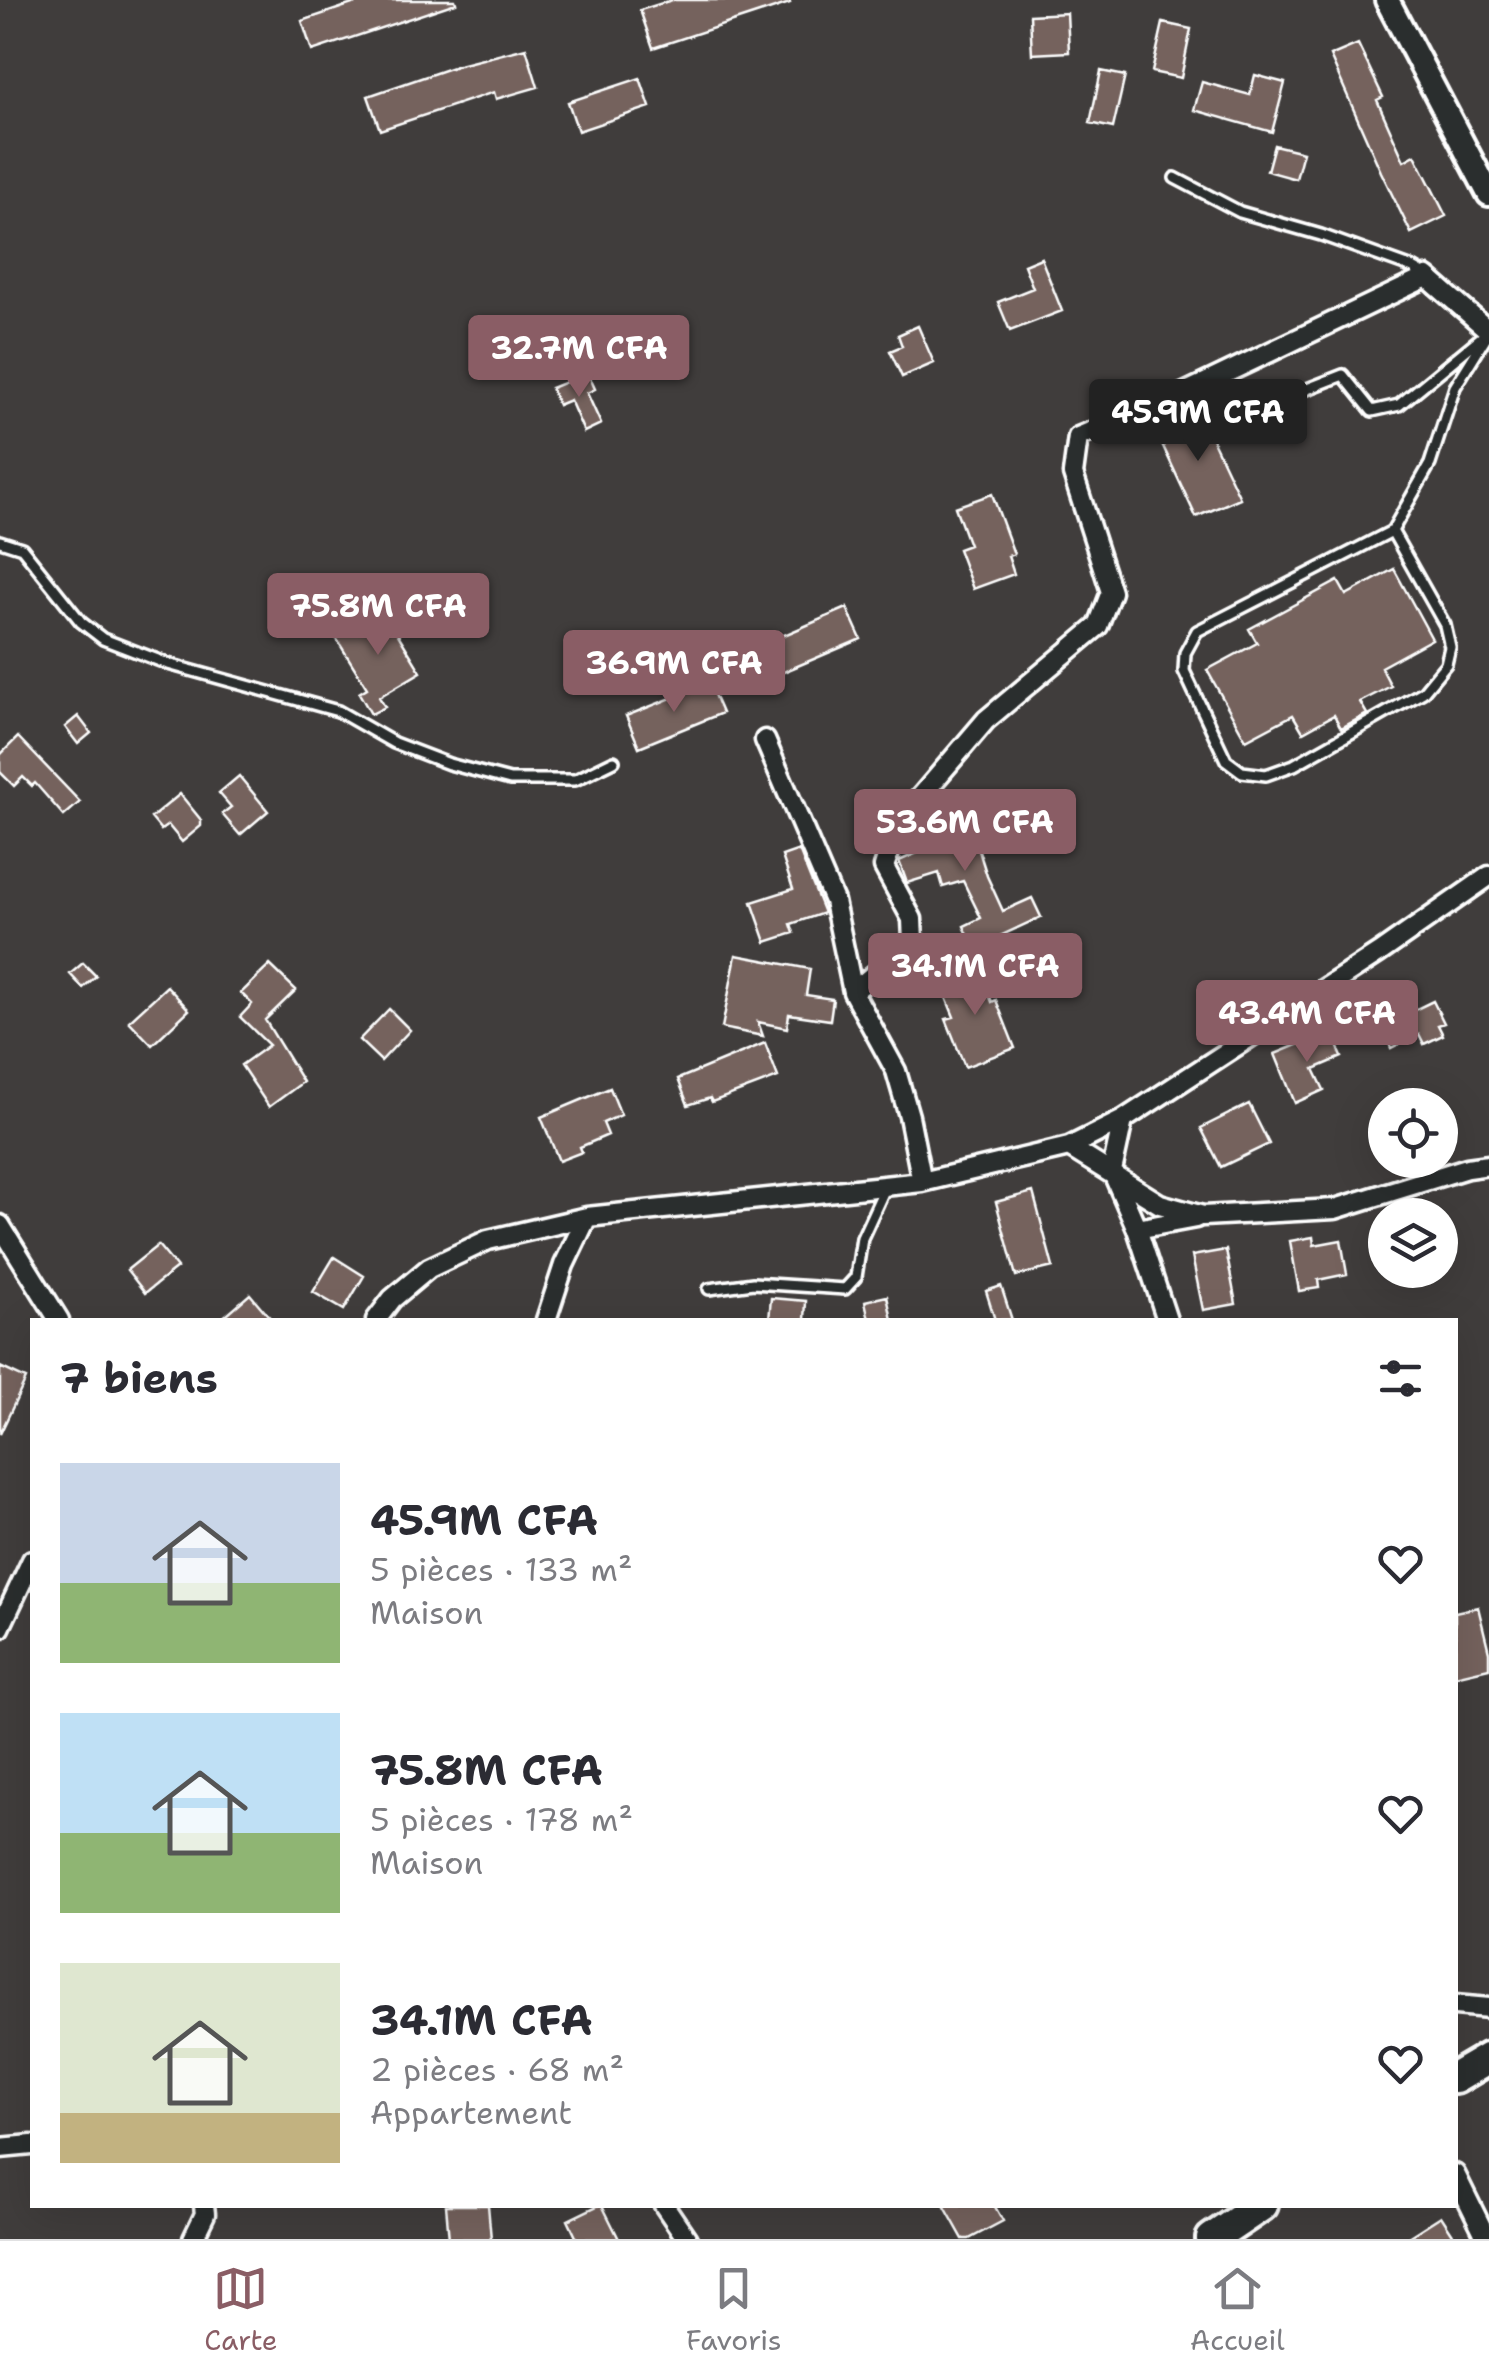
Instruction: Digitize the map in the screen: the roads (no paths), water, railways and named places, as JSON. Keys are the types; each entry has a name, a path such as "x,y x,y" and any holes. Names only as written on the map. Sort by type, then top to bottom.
{"highway":[{"path":"1458,2076 1489,2058"},
{"path":"1212,2239 1258,2208"}],"street":[{"path":"1387,0 1489,194"},
{"path":"853,992 913,942 912,920 884,867 899,822 986,720 1098,626 1110,592 1073,474 1078,437 1178,396 1427,277 1489,331"},
{"path":"765,740 834,900 853,992 896,1071 922,1182"},
{"path":"378,1318 392,1299 428,1268 488,1240 586,1217 922,1182 1069,1146 1123,1120 1379,953 1489,876"},
{"path":"1123,1120 1112,1171 1137,1229 1166,1318"},
{"path":"1069,1146 1160,1204 1203,1216"},
{"path":"1137,1229 1203,1216 1335,1209 1467,1168 1489,1165"},
{"path":"547,1318 564,1264 586,1217"},
{"path":"0,1225 58,1318"},
{"path":"0,1628 30,1564"},
{"path":"1458,2005 1486,2005"},
{"path":"0,2148 30,2145"},
{"path":"1458,2180 1486,2239"},
{"path":"193,2239 204,2208"},
{"path":"666,2208 687,2239"}],"lane":[{"path":"1175,178 1240,212 1321,235 1413,268 1427,277"},
{"path":"1223,422 1343,374 1372,411 1398,405 1489,331"},
{"path":"1392,532 1445,625 1450,647 1446,664 1424,692 1294,765 1266,775 1242,772 1226,760 1184,671 1185,653 1198,631 1392,532 1430,464 1455,386 1489,331"},
{"path":"0,540 22,548 80,622 103,639 168,664 338,710 394,743 449,764 510,780 575,780 614,762"},
{"path":"709,1289 753,1283 845,1289 856,1277 862,1238 886,1185"}]}
